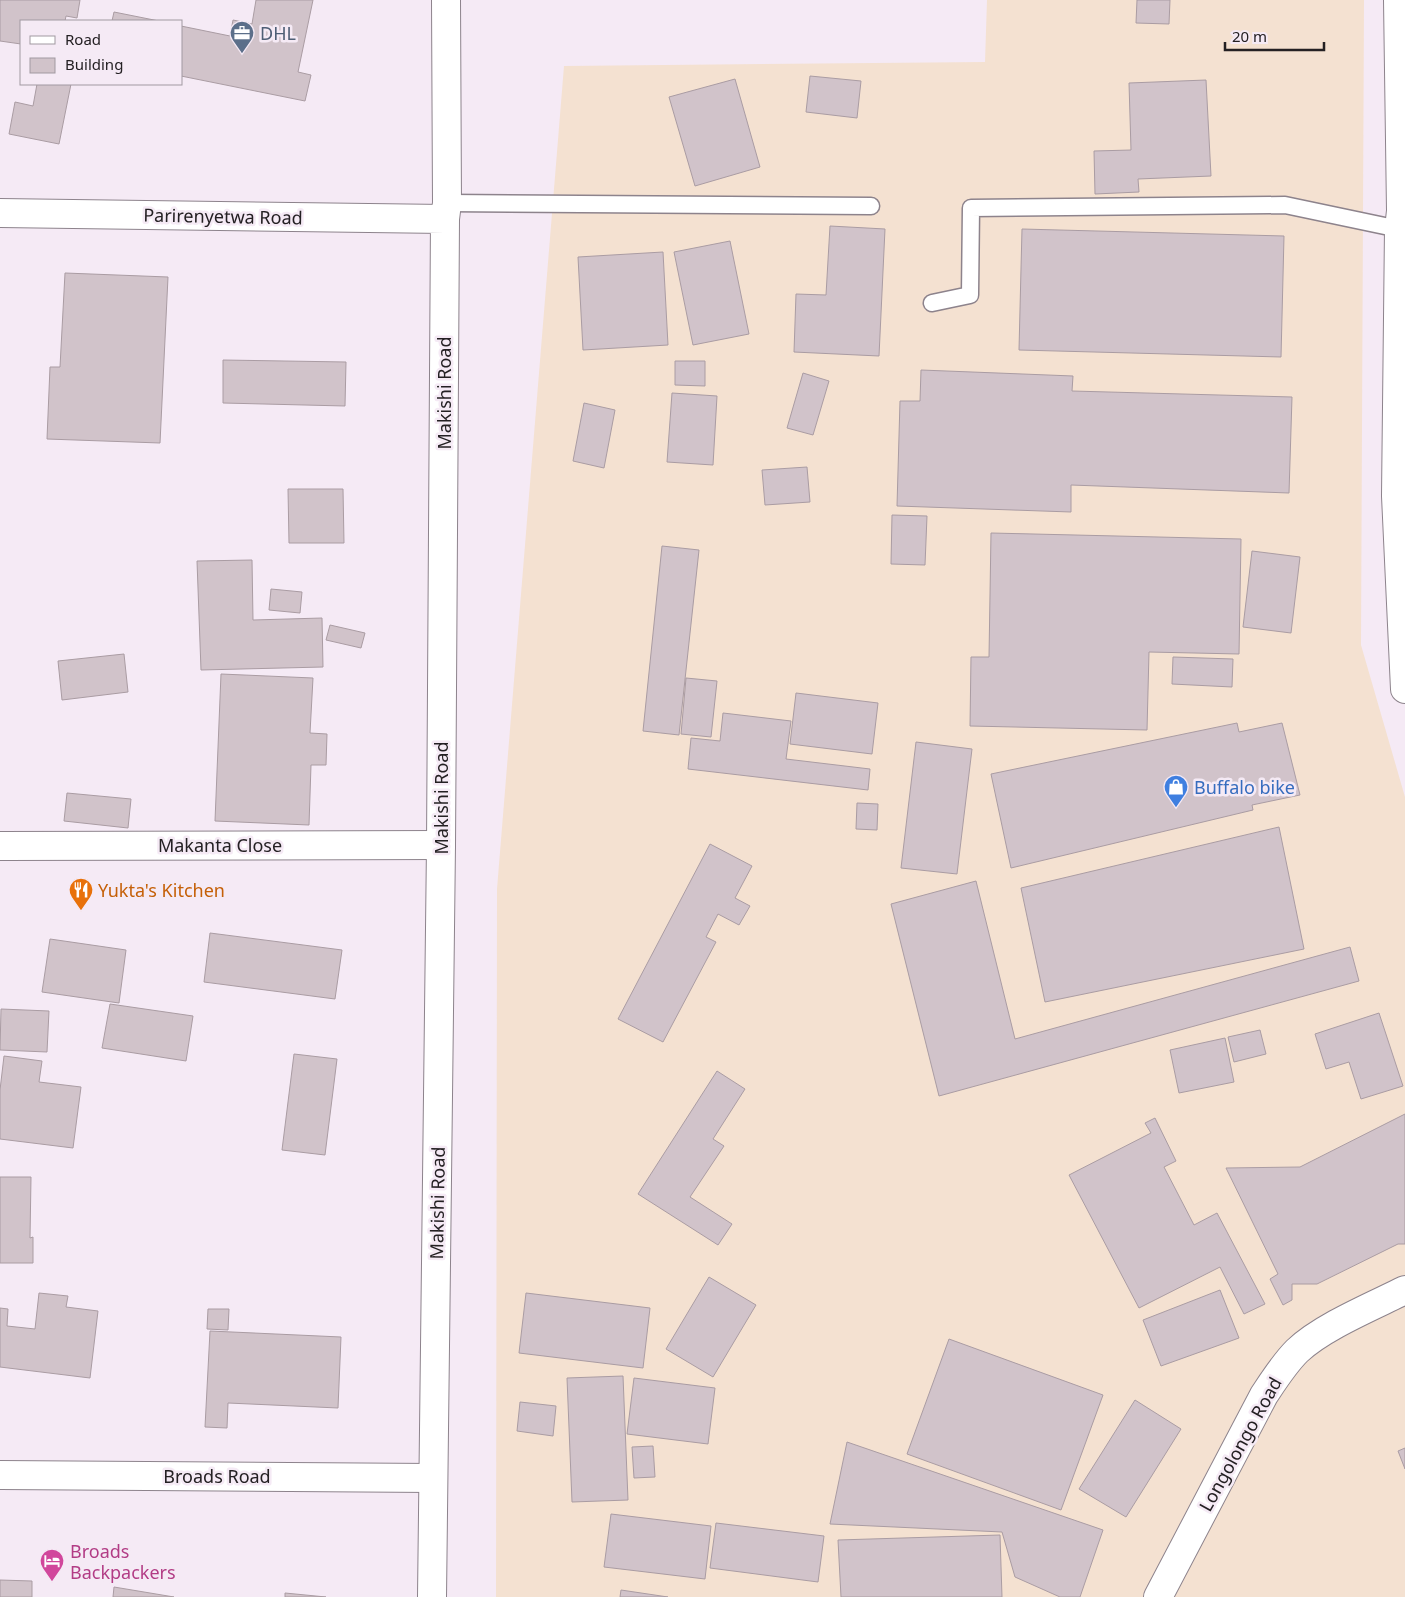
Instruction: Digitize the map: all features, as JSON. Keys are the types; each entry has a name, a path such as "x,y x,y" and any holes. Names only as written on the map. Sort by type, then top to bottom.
{"main road":[{"name":"Makishi Road","path":"432,1597 441,845 446,0"},
{"path":"1398,0 1402,217 1396,496 1405,689"},
{"name":"Parirenyetwa Road","path":"0,212 446,211"},
{"name":"Makanta Close","path":"0,846 441,845"},
{"name":"Longolongo Road","path":"1158,1597 1264,1395 1281,1369 1297,1351 1316,1337 1337,1324 1405,1290"},
{"name":"Broads Road","path":"0,1474 433,1478"}],"lane":[{"path":"932,303 970,295 971,208 1285,205 1402,217"},
{"path":"446,211 871,206"}],"shaded area":[{"path":"987,0 1364,0 1361,645 1405,797 1405,1597 496,1597 497,889 564,66 985,62"}],"building":[{"path":"0,0 80,0 77,18 66,16 65,20 20,20 20,44 0,41"},
{"name":"DHL","path":"256,0 313,0 298,72 311,75 305,101 182,76 182,26 230,36 233,20 252,24"},
{"path":"1137,0 1170,0 1169,24 1136,23"},
{"path":"114,12 154,20 112,20"},
{"path":"810,76 861,81 857,118 806,112"},
{"path":"735,79 760,167 695,186 669,97"},
{"path":"1206,80 1211,176 1138,179 1139,192 1095,194 1094,151 1131,150 1129,83"},
{"path":"37,85 71,85 59,144 9,134 15,102 33,106"},
{"path":"830,226 885,229 879,356 794,352 796,294 826,295"},
{"path":"1022,229 1284,236 1281,357 1019,350"},
{"path":"730,241 749,334 693,345 674,252"},
{"path":"663,252 668,345 583,350 578,257"},
{"path":"65,273 168,277 160,443 47,439 50,367 60,367"},
{"path":"223,360 346,362 345,406 223,403"},
{"path":"675,361 705,361 705,386 675,385"},
{"path":"921,370 1073,376 1072,391 1292,397 1289,493 1071,485 1071,512 897,506 900,401 920,401"},
{"path":"803,373 829,381 813,435 787,428"},
{"path":"672,393 717,396 713,465 667,462"},
{"path":"584,403 615,410 604,468 573,461"},
{"path":"807,467 810,502 765,505 762,470"},
{"path":"288,489 343,489 344,543 289,543"},
{"path":"892,515 927,516 925,565 891,564"},
{"path":"991,533 1241,539 1239,654 1149,652 1147,730 970,726 971,657 989,657"},
{"path":"662,546 699,550 679,735 643,731"},
{"path":"1252,551 1300,557 1291,633 1243,627"},
{"path":"252,560 253,620 322,618 323,667 201,670 197,561"},
{"path":"271,589 302,592 300,613 269,610"},
{"path":"330,625 365,633 361,648 326,640"},
{"path":"124,654 128,692 62,700 58,661"},
{"path":"1173,657 1233,659 1232,687 1172,684"},
{"path":"221,674 313,678 310,733 327,734 326,765 311,765 309,825 215,821"},
{"path":"686,678 717,681 711,737 681,734"},
{"path":"796,693 878,703 872,754 790,744"},
{"path":"723,713 791,721 786,759 870,769 868,790 688,769 691,738 720,741"},
{"path":"1237,723 1239,732 1282,723 1300,795 1252,805 1253,810 1011,868 991,774"},
{"path":"916,742 972,749 957,874 901,868"},
{"path":"67,793 131,799 128,828 64,821"},
{"path":"857,803 878,804 877,830 856,829"},
{"path":"1279,827 1304,949 1045,1002 1021,888"},
{"path":"710,844 752,866 735,898 750,906 739,925 718,914 706,937 716,942 663,1042 618,1019"},
{"path":"976,881 1015,1039 1350,947 1359,981 939,1096 891,904"},
{"path":"210,933 342,950 335,999 204,982"},
{"path":"50,939 126,950 119,1003 42,992"},
{"path":"110,1004 193,1016 186,1061 102,1048"},
{"path":"1,1009 49,1011 47,1052 0,1050"},
{"path":"1379,1013 1403,1086 1361,1099 1349,1062 1326,1069 1315,1034"},
{"path":"1260,1030 1266,1054 1234,1062 1228,1037"},
{"path":"1225,1038 1234,1082 1179,1093 1170,1050"},
{"path":"294,1054 337,1059 325,1155 282,1150"},
{"path":"4,1056 42,1061 39,1082 81,1087 73,1148 0,1139 0,1090"},
{"path":"717,1071 745,1089 713,1139 724,1146 690,1197 732,1224 718,1245 638,1194"},
{"path":"1405,1114 1405,1244 1398,1244 1317,1284 1292,1284 1292,1300 1283,1305 1270,1279 1278,1274 1226,1168 1300,1167"},
{"path":"1155,1118 1176,1161 1164,1167 1194,1225 1217,1213 1265,1304 1244,1314 1220,1267 1139,1308 1069,1175 1151,1133 1145,1123"},
{"path":"0,1177 31,1177 30,1238 33,1237 33,1263 0,1263"},
{"path":"709,1277 756,1305 713,1377 666,1349"},
{"path":"1220,1290 1239,1338 1161,1366 1143,1320"},
{"path":"39,1293 68,1296 66,1307 98,1311 90,1378 0,1367 0,1308 8,1309 7,1326 35,1329"},
{"path":"526,1293 650,1308 643,1368 519,1353"},
{"path":"208,1309 229,1309 228,1330 207,1329"},
{"path":"210,1331 341,1337 338,1408 228,1403 227,1428 205,1427"},
{"path":"949,1339 1103,1395 1061,1510 907,1454"},
{"path":"623,1376 628,1500 572,1502 567,1378"},
{"path":"634,1378 715,1388 708,1444 627,1434"},
{"path":"1135,1400 1181,1429 1126,1517 1079,1489"},
{"path":"520,1402 556,1406 553,1436 517,1431"},
{"path":"847,1442 1103,1530 1080,1597 1060,1597 1015,1577 1002,1532 830,1524"},
{"path":"653,1446 655,1477 634,1478 632,1447"},
{"path":"1405,1448 1405,1469 1398,1451"},
{"path":"611,1514 711,1526 705,1579 604,1567"},
{"path":"716,1523 824,1536 818,1582 710,1568"},
{"path":"1000,1535 1002,1597 841,1597 838,1540"},
{"path":"0,1580 32,1581 32,1597 0,1597"},
{"path":"114,1587 174,1597 113,1597"},
{"path":"621,1590 668,1597 620,1597"},
{"path":"285,1593 326,1597 285,1597"}],"place":[{"name":"DHL","path":"242,54"},
{"name":"Buffalo bike","path":"1176,808"},
{"name":"Yukta's Kitchen","path":"81,911"},
{"name":"Broads Backpackers","path":"52,1582"}]}
